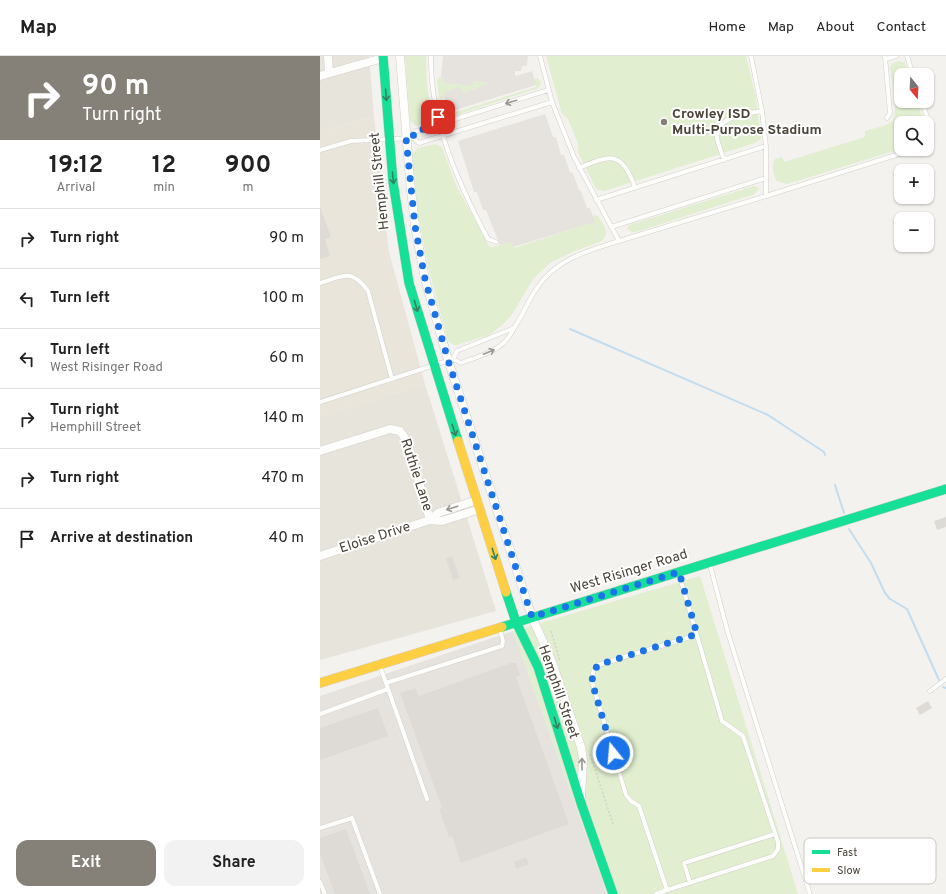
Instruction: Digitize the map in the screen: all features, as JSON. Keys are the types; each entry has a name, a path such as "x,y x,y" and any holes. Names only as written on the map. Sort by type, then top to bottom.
{"street":[{"path":"328,56 329,73"},
{"name":"Hemphill Street","path":"400,56 409,138 415,226 425,279 532,617 552,662 581,747 583,760 581,802"},
{"path":"320,76 383,57"},
{"name":"Hemphill Street","path":"383,57 389,140 399,228 409,283 433,365 516,622 538,667 581,802 613,894"},
{"name":"Ruthie Lane","path":"320,451 390,430 400,431 407,441 430,520"},
{"name":"West Risinger Road","path":"320,683 946,489"},
{"name":"Eloise Drive","path":"430,520 438,513 476,500"},
{"name":"Eloise Drive","path":"320,556 430,520 442,521 480,509"}],"lane":[{"path":"431,56 434,101 456,174 488,239 496,242"},
{"path":"540,56 552,102 580,168 618,241"},
{"path":"751,56 762,111 766,146 766,196"},
{"path":"887,118 890,113 885,58 896,56"},
{"path":"907,56 911,68"},
{"path":"409,138 414,132 548,90"},
{"path":"320,150 351,141 409,138 419,143 552,102"},
{"path":"724,160 716,137 718,130 731,118 762,111"},
{"path":"596,200 766,146"},
{"path":"320,402 450,360 461,363 499,348 510,338 536,289 547,273 562,262 578,254 894,156"},
{"path":"580,168 604,158 615,158 622,162 629,171 635,187"},
{"path":"611,227 766,178"},
{"path":"320,283 348,275 359,279 368,291 392,379"},
{"path":"450,360 456,351 514,328"},
{"path":"709,562 730,641 804,875"},
{"path":"656,894 773,856 778,849 775,834 743,736 722,721 679,572"},
{"path":"386,683 502,646 503,641 499,627"},
{"path":"667,890 639,806 631,801 626,795 592,682 593,672 598,665 697,634"},
{"path":"380,664 427,799"},
{"path":"930,691 946,679"},
{"path":"320,714 388,689"},
{"path":"320,828 352,818 380,894"},
{"path":"690,883 684,863 775,834"},
{"path":"320,882 325,894"},
{"path":"807,884 810,894"}],"shaded area":[{"path":"320,56 369,56 374,116 320,131"},
{"path":"443,56 528,56 527,66 522,66 521,71 515,71 515,75 516,76 532,71 536,85 449,112 443,93 460,87 463,93 489,83 474,81 472,86 443,83 443,78 441,77"},
{"path":"545,114 553,137 556,137 561,155 564,155 570,172 573,173 587,208 590,208 595,222 513,247 511,242 500,245 486,210 483,210 477,192 474,192 458,141"},
{"path":"374,116 389,252 425,384 320,417 320,131"},
{"path":"425,384 496,611 320,660 320,417"},
{"path":"513,631 607,894 320,894 320,696"}],"green space":[{"path":"405,56 426,56 427,87 433,117 429,123 416,126 410,121"},
{"name":"Crowley ISD Multi-Purpose Stadium","path":"546,56 746,56 756,98 761,139 755,143 604,191 598,190 595,187 578,152 578,144 568,119 562,114"},
{"path":"899,61 905,63 907,68 894,68 894,96 890,67 893,63"},
{"path":"439,77 443,78 443,83 472,86 474,81 489,83 463,93 443,93 444,97 441,99 439,97 437,81"},
{"path":"537,78 541,81 540,86 536,89 450,117 443,114 442,110 445,107 448,107 450,114 536,87 534,80"},
{"path":"895,108 919,108 922,116 894,116"},
{"path":"894,118 894,151 787,184 777,181 774,176 773,164 775,159 782,157 784,162 865,137 865,131 891,122"},
{"path":"435,144 442,147 456,185 489,246 492,247 511,242 514,248 594,222 593,216 595,215 598,216 604,225 606,232 606,235 602,241 570,253 550,263 533,279 511,316 501,326 489,335 457,345 453,345 448,341 429,271 418,214 412,154 418,148"},
{"path":"754,186 759,188 755,194 636,232 632,232 627,229 629,225"},
{"path":"700,576 798,894 607,894 513,631"}],"building":[{"path":"320,207 331,237 325,239 330,256 320,259"},
{"path":"946,517 946,527 937,530 934,521"},
{"path":"452,557 460,578 453,580 446,558"},
{"path":"511,663 516,663 520,675 516,677 569,824 461,863 452,836 449,837 439,809 442,808 400,693 415,688 419,696"},
{"path":"928,701 932,708 920,715 916,708"},
{"path":"378,708 388,736 320,760 320,728"},
{"path":"346,829 370,894 335,894 320,854 320,838"},
{"path":"526,857 529,864 516,869 514,862"}],"waterway":[{"path":"570,329 768,415 824,452 825,455"},
{"path":"835,485 844,513"},
{"path":"849,529 871,563 885,593 890,599 907,609 939,680"}],"traffic: fast":[{"path":"383,56 393,182 409,283 458,441"},
{"path":"502,627 946,489"},
{"path":"506,592 516,622 538,667 581,803 613,894"}],"traffic: slow":[{"path":"458,441 506,592"},
{"path":"320,683 502,627"}],"place":[{"name":"Crowley ISD Multi-Purpose Stadium","path":"664,122"}],"route":[{"path":"438,117 440,124 414,132 413,138 406,138 415,226 422,264 448,360 532,617 679,572 697,634 598,665 593,672 592,682 613,753"}]}
